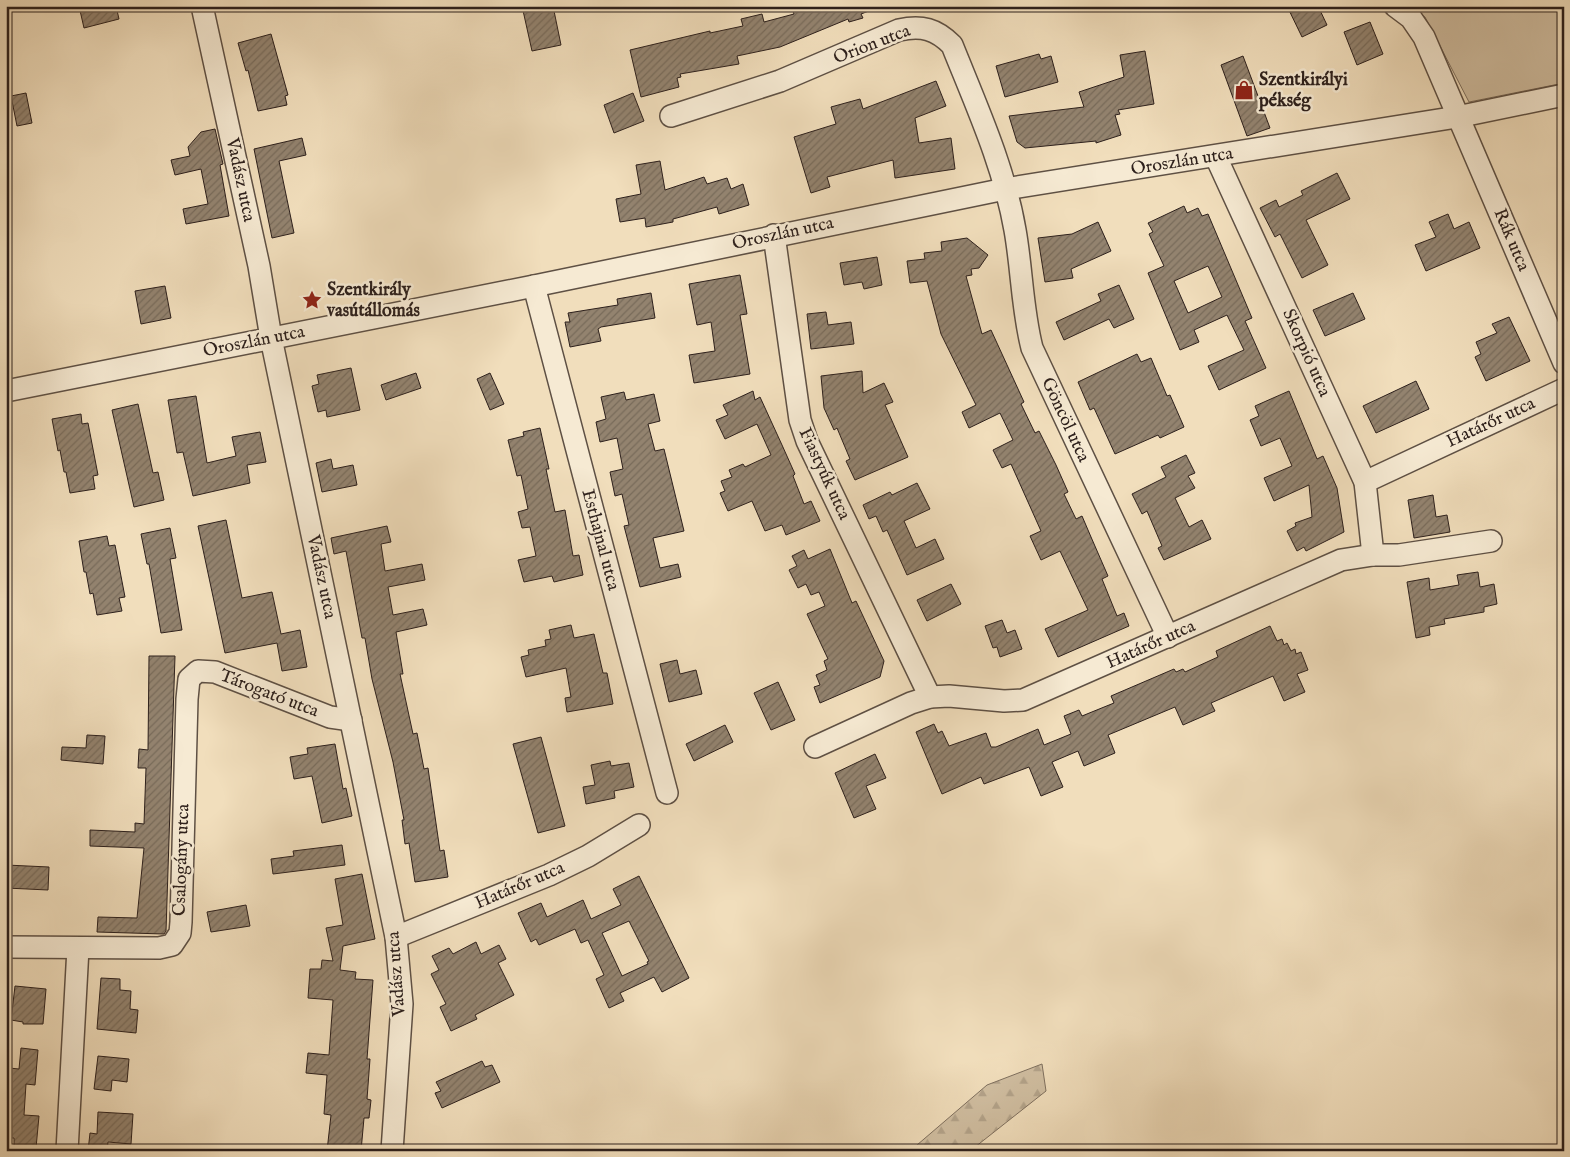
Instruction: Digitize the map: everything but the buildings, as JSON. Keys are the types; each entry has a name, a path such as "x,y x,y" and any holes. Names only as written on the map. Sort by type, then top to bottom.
{"street":[{"name":"Vadász utca","path":"202,6 259,266 270,338 396,937 402,1004 392,1151"},
{"name":"Rák utca","path":"1395,6 1411,18 1424,37 1564,363"},
{"name":"Orion utca","path":"670,116 789,77 899,30 915,26 928,28 942,35 952,45 998,162 1005,189"},
{"name":"Oroszlán utca","path":"6,391 534,286 774,235 1005,189 1216,157 1458,117 1564,95"},
{"name":"Skorpió utca","path":"1216,157 1365,482 1373,555"},
{"name":"Göncöl utca","path":"1005,189 1015,229 1026,324 1032,348 1168,637"},
{"name":"Fiastyúk utca","path":"774,235 800,420 807,441 930,697"},
{"name":"Esthajnal utca","path":"534,286 667,793"},
{"name":"Határőr utca","path":"1365,482 1564,388"},
{"name":"Határőr utca","path":"814,747 911,703 930,697 949,696 1004,702 1023,700 1341,560 1373,555 1399,556 1491,541"},
{"name":"Tárogató utca","path":"189,679 198,671 215,672 330,717 351,720"},
{"name":"Csalogány utca","path":"6,947 159,948 172,945 180,933 189,679"},
{"name":"Határőr utca","path":"396,937 549,875 588,856 639,825"},
{"path":"67,1151 78,948"}],"green space":[{"path":"1410,6 1564,6 1564,83 1469,102 1425,17"},
{"path":"1042,1064 1046,1091 970,1151 910,1151 987,1085"}],"place":[{"name":"Szentkirályi pékség","path":"1244,90"},
{"name":"Szentkirály vasútállomás","path":"312,300"}]}
